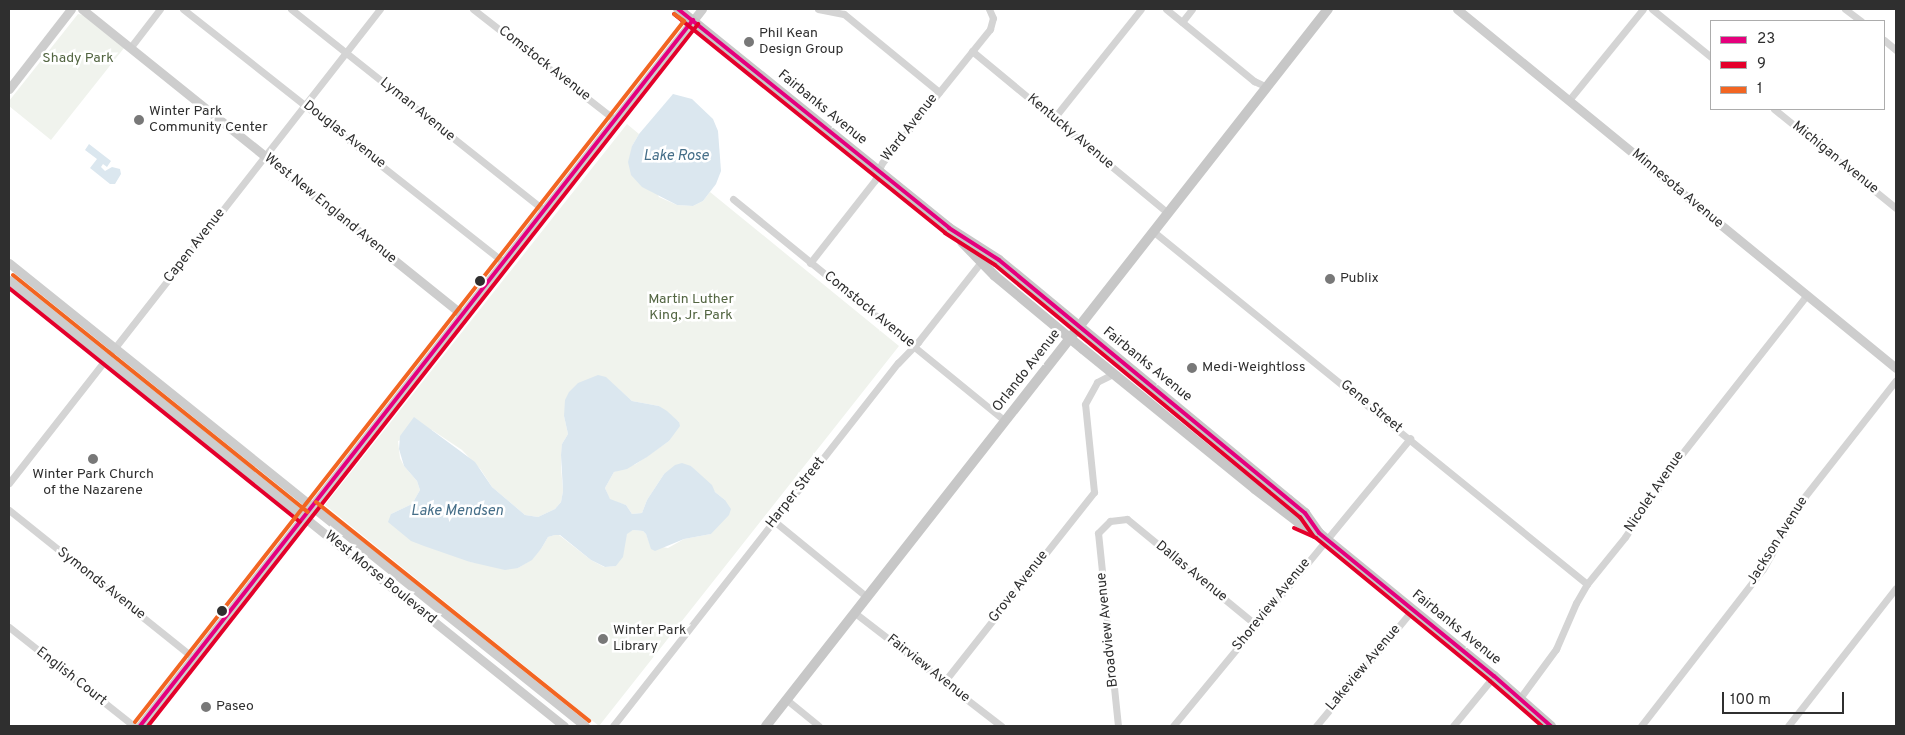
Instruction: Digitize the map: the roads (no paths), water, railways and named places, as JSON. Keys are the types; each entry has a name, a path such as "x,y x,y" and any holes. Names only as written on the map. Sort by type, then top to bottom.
{"main road":[{"name":"Fairbanks Avenue","path":"678,9 949,228 999,260 1304,514 1322,536"},
{"name":"Orlando Avenue","path":"766,726 1328,9"},
{"name":"Fairbanks Avenue","path":"949,228 995,276 1113,374 1255,489 1298,522 1322,536 1494,676 1552,726"}],"street":[{"path":"9,90 72,9"},
{"name":"West New England Avenue","path":"82,9 462,315"},
{"path":"130,48 160,9"},
{"name":"Douglas Avenue","path":"183,9 503,262"},
{"name":"Lyman Avenue","path":"291,9 544,210"},
{"name":"Capen Avenue","path":"9,483 380,9"},
{"name":"Comstock Avenue","path":"473,9 615,120"},
{"path":"140,726 702,9"},
{"path":"818,9 844,14 939,92"},
{"path":"844,14 852,9"},
{"name":"Ward Avenue","path":"810,263 875,180 882,163 990,30 993,18 989,9"},
{"path":"1054,118 1141,9"},
{"path":"1166,9 1254,81 1267,87"},
{"path":"1182,22 1192,9"},
{"name":"Minnesota Avenue","path":"1457,9 1896,368"},
{"path":"1569,100 1643,9"},
{"path":"1652,9 1710,56"},
{"path":"1845,9 1859,20"},
{"path":"1885,41 1896,50"},
{"name":"Kentucky Avenue","path":"972,51 1168,213"},
{"name":"Michigan Avenue","path":"1775,110 1896,208"},
{"name":"Comstock Avenue","path":"733,199 1005,421"},
{"name":"Gene Street","path":"1154,232 1410,438 1587,584"},
{"name":"Harper Street","path":"613,726 981,262"},
{"name":"West Morse Boulevard","path":"9,263 585,726"},
{"name":"West Morse Boulevard","path":"9,280 564,726"},
{"name":"Nicolet Avenue","path":"1520,698 1556,649 1576,603 1587,584 1625,537 1682,453 1806,296"},
{"name":"Grove Avenue","path":"944,682 1094,492 1086,404 1097,382 1113,374"},
{"name":"Jackson Avenue","path":"1641,726 1763,569 1802,500 1896,380"},
{"name":"Shoreview Avenue","path":"1173,726 1256,625 1322,536 1410,438"},
{"name":"Symonds Avenue","path":"9,510 194,658"},
{"name":"Dallas Avenue","path":"1098,533 1110,521 1127,519 1256,625"},
{"path":"774,521 867,597"},
{"name":"Broadview Avenue","path":"1098,533 1118,726"},
{"path":"1788,726 1896,588"},
{"path":"426,615 434,605"},
{"name":"Lakeview Avenue","path":"1316,726 1413,610"},
{"name":"Fairview Avenue","path":"855,613 1001,726"},
{"name":"English Court","path":"9,627 134,726"},
{"path":"1452,726 1494,676"},
{"path":"787,700 819,726"}],"water":[{"name":"Lake Rose","path":"673,94 692,99 713,119 718,131 721,171 716,184 703,201 693,206 677,205 642,187 631,175 628,162 632,146 639,134"},
{"path":"89,144 111,161 107,167 103,164 101,167 105,171 112,167 120,169 121,174 115,184 110,184 90,168 97,159 85,150"},
{"name":"Lake Mendsen","path":"598,375 606,377 632,401 659,406 679,422 680,426 669,441 647,457 627,469 614,472 605,488 610,499 626,505 632,514 642,513 647,500 664,474 675,465 682,463 691,466 712,485 715,492 725,500 731,509 729,515 711,534 684,539 655,551 651,549 646,534 643,531 633,530 627,534 623,557 616,566 605,567 591,560 560,535 555,535 548,537 532,560 518,568 505,570 470,562 411,541 388,522 391,514 412,504 420,490 417,481 404,466 399,449 400,436 414,417 475,462 492,487 525,515 538,517 555,509 561,502 563,491 561,455 562,444 568,434 564,416 565,400 569,392 578,383"}],"place":[{"name":"Phil Kean Design Group","path":"749,42"},
{"name":"Winter Park Community Center","path":"139,120"},
{"name":"Publix","path":"1330,279"},
{"name":"Medi-Weightloss","path":"1192,368"},
{"name":"Winter Park Church of the Nazarene","path":"93,459"},
{"name":"Winter Park Library","path":"603,639"},
{"name":"Paseo","path":"206,707"}],"park label":[{"name":"Shady Park","path":"78,59"},
{"name":"Martin Luther King, Jr. Park","path":"691,308"}]}
